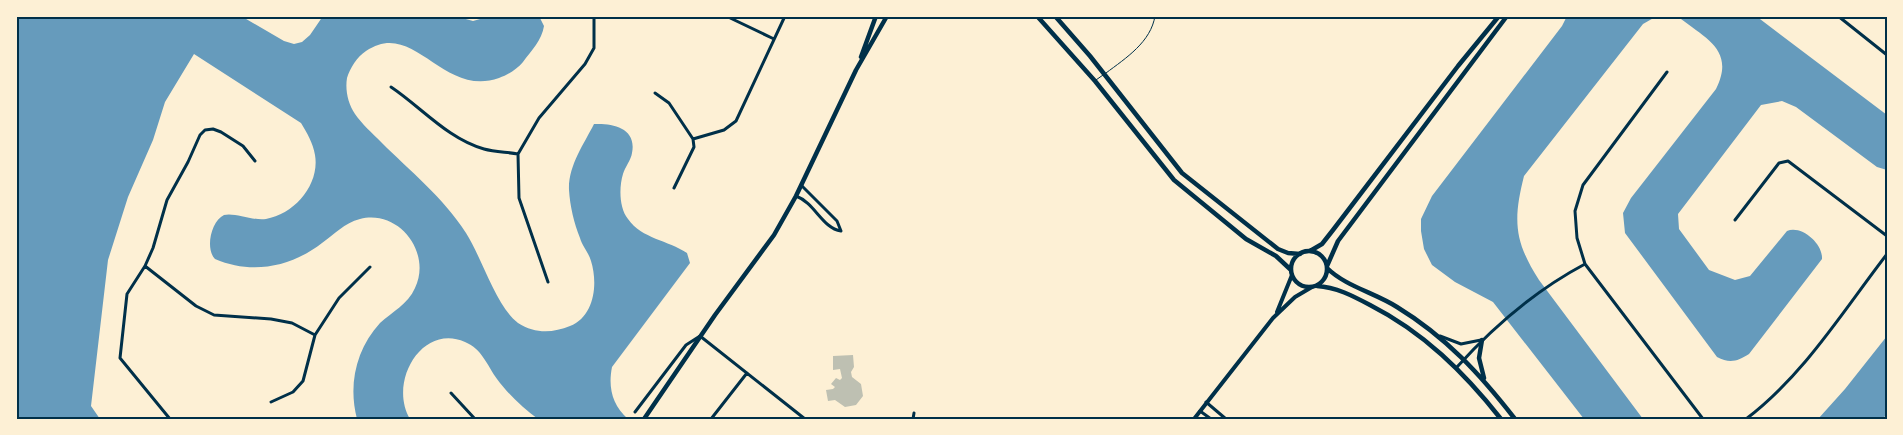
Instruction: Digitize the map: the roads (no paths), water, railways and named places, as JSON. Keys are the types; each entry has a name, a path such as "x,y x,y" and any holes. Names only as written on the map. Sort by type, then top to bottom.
{"main road":[{"path":"856,70 876,16"},
{"path":"644,419 700,336 774,236 796,196 856,70 887,16"},
{"path":"1037,16 1095,82 1174,180 1246,240 1276,256 1302,286 1342,291 1390,316 1424,339 1457,367 1501,419"},
{"path":"1055,16 1104,74 1176,166 1191,181 1278,249 1288,254 1300,254 1310,251 1327,238 1458,66 1499,16"},
{"path":"1314,286 1324,278 1338,241 1507,16"},
{"path":"1310,251 1319,255 1327,267 1338,277 1397,307 1437,334 1465,359 1515,419"},
{"path":"1291,272 1293,261 1300,254"},
{"path":"1482,340 1479,358 1484,380"}],"street":[{"path":"548,282 519,198 518,154 539,118 585,64 594,48 594,16"},
{"path":"726,16 774,39"},
{"path":"694,139 724,130 736,121 785,16"},
{"path":"1838,16 1887,55"},
{"path":"1667,72 1583,185 1575,211 1577,238 1585,264 1703,419"},
{"path":"391,87 413,101 449,132 483,148 518,154"},
{"path":"655,92 669,103 694,139 694,147 674,188"},
{"path":"170,419 120,358 127,294 145,266 167,200 188,162 200,135 205,130 213,129 221,132 243,146 255,161"},
{"path":"1735,220 1779,163 1788,161 1887,236"},
{"path":"796,196 809,204 832,228 841,232 837,221 801,185"},
{"path":"1746,419 1764,405 1796,374 1887,254"},
{"path":"1457,367 1502,321 1546,286 1585,264"},
{"path":"145,266 196,306 214,315 272,319 292,323 315,335"},
{"path":"271,402 293,392 303,381 315,335 339,298 370,267"},
{"path":"1273,318 1291,272"},
{"path":"1194,419 1273,318 1290,301 1314,286"},
{"path":"1437,334 1461,344 1482,340"},
{"path":"635,412 686,345 700,336 805,419"},
{"path":"711,419 747,372"},
{"path":"451,393 475,419"},
{"path":"1206,402 1226,419"},
{"path":"1200,411 1211,419"},
{"path":"914,414 914,419"}],"lane":[{"path":"1095,82 1145,39 1152,28 1155,16"}],"water":[{"path":"16,16 241,16 284,41 294,44 302,42 310,35 323,16 455,16 473,21 491,16 539,16 544,26 539,41 521,65 502,77 479,81 461,78 414,50 399,44 383,44 366,51 354,63 347,78 348,97 353,110 361,121 437,196 457,220 472,243 496,294 510,316 524,327 537,331 551,331 570,326 585,315 589,307 594,289 593,270 590,258 576,226 570,202 569,181 577,156 594,124 616,126 627,133 633,145 621,185 621,203 625,214 640,231 687,253 690,263 612,367 612,395 618,408 628,419 538,419 506,390 476,349 465,342 449,338 435,341 423,348 413,359 406,373 403,389 404,404 410,419 357,419 353,393 356,368 360,356 365,344 380,323 412,294 419,275 419,261 415,248 399,227 387,221 374,218 360,219 349,223 310,251 284,263 271,266 243,267 215,259 210,249 210,242 213,229 219,218 228,214 266,219 287,211 303,196 314,177 315,155 308,134 301,123 194,54 165,102 153,140 128,197 108,260 91,406 100,419 16,419"},
{"path":"1567,16 1657,16 1643,24 1524,176 1517,218 1520,242 1539,280 1643,419 1584,419 1493,302 1455,282 1432,265 1424,249 1421,219 1432,196 1562,26"},
{"path":"1673,16 1756,16 1887,115 1887,170 1877,167 1796,107 1782,101 1761,105 1678,214 1679,229 1709,270 1735,280 1750,276 1787,231 1793,230 1805,233 1819,247 1822,259 1749,354 1734,361 1717,357 1625,233 1623,213 1631,198 1716,89 1721,76 1722,65 1720,55 1715,47 1700,33 1681,19"},
{"path":"1887,336 1887,413 1883,419 1818,419 1845,389"}]}
